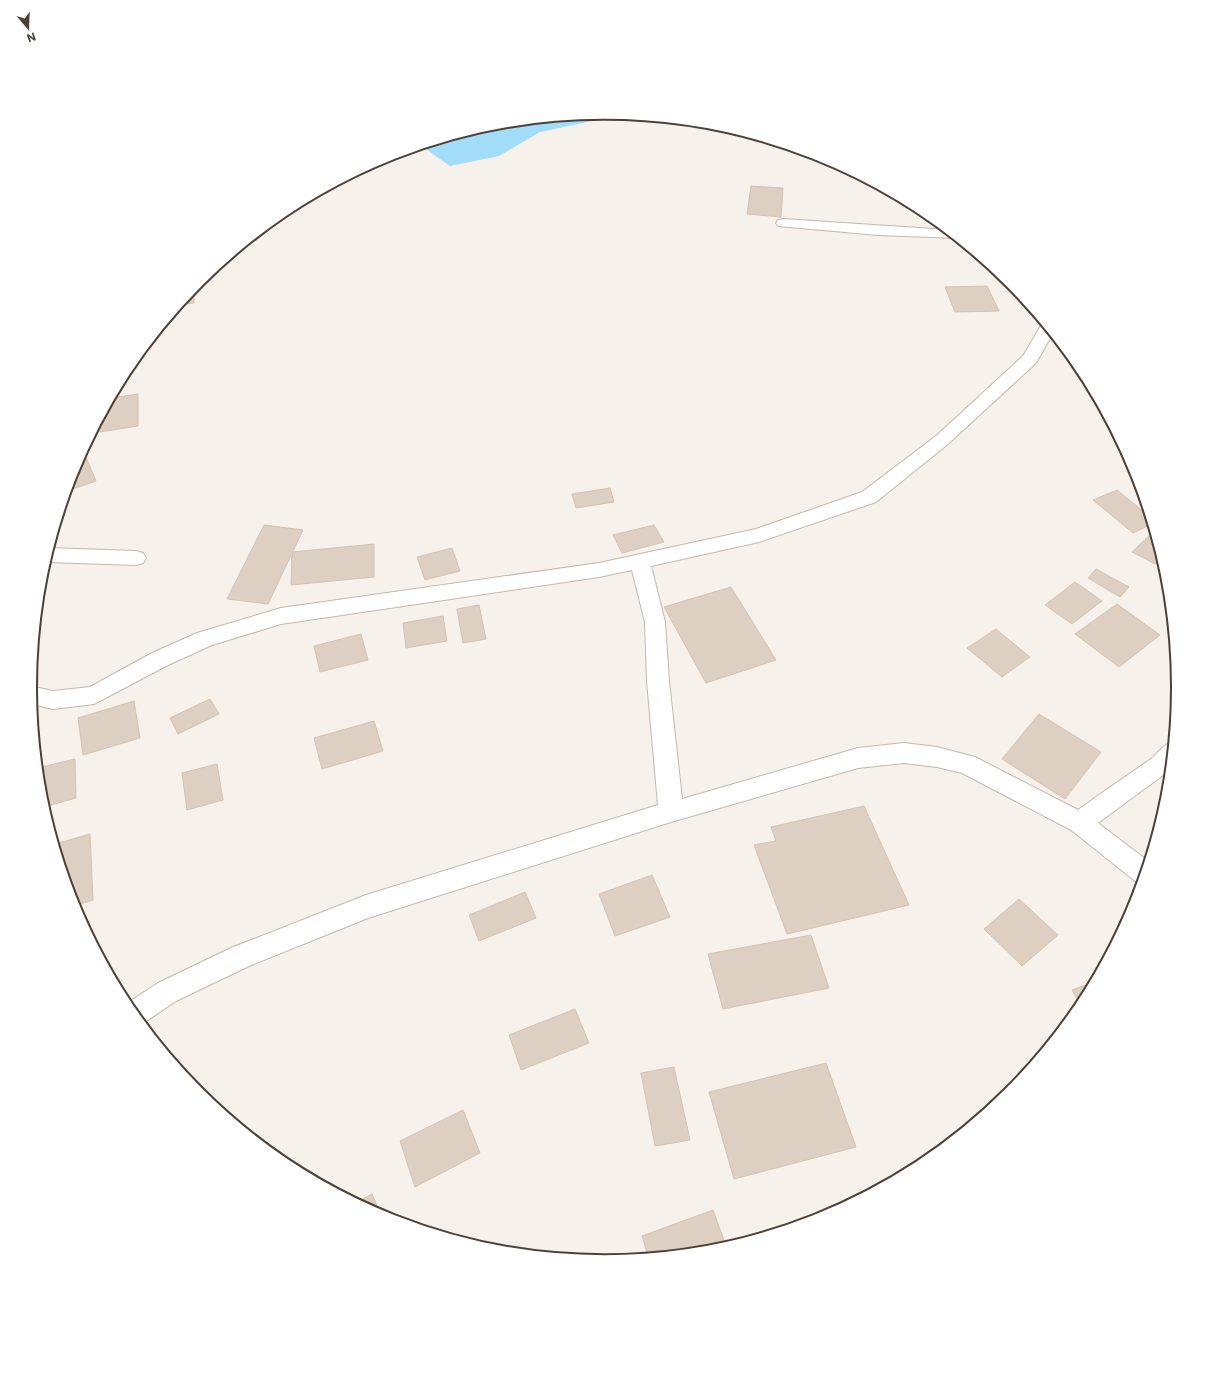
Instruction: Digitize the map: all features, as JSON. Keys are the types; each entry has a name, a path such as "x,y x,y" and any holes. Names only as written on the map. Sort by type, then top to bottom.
{"street":[{"path":"783,223 878,231 946,235"},
{"path":"37,696 53,700 94,695 160,659 205,639 282,616 599,570 640,562 759,535 869,497 942,440 1030,359 1046,331"},
{"path":"53,555 136,558"},
{"path":"640,562 655,622 658,682 671,812"},
{"path":"139,1011 167,992 240,957 366,907 671,812 858,758 904,754 937,757 967,764 1080,822 1141,870"},
{"path":"1080,822 1114,796 1158,767 1166,758"}],"water":[{"path":"596,120 540,132 499,156 450,166 426,149 493,130 530,124"}],"building":[{"path":"751,186 783,188 781,217 747,214"},
{"path":"987,286 999,311 955,312 945,287"},
{"path":"194,296 194,303 186,304"},
{"path":"138,394 138,426 100,432 100,426 117,397"},
{"path":"86,457 96,481 73,489 80,470"},
{"path":"610,488 614,502 576,508 572,494"},
{"path":"1117,490 1143,511 1148,526 1133,533 1093,500"},
{"path":"264,525 303,530 268,604 227,599"},
{"path":"654,525 664,542 622,553 613,535"},
{"path":"1150,535 1157,562 1155,564 1132,552"},
{"path":"374,544 374,577 291,585 292,552"},
{"path":"452,548 460,571 425,580 417,557"},
{"path":"1096,569 1129,587 1120,597 1088,578"},
{"path":"1075,582 1102,601 1072,624 1045,605"},
{"path":"731,587 776,660 706,683 664,607"},
{"path":"1117,604 1160,635 1119,667 1075,634"},
{"path":"479,605 486,639 463,643 457,609"},
{"path":"443,616 447,641 406,648 403,623"},
{"path":"996,629 1030,657 1002,677 967,648"},
{"path":"361,634 368,660 320,672 314,646"},
{"path":"210,699 219,714 178,734 170,718"},
{"path":"134,701 140,738 83,755 78,718"},
{"path":"1039,714 1101,752 1065,799 1002,759"},
{"path":"374,721 383,751 322,769 314,738"},
{"path":"75,759 76,798 50,805 43,767"},
{"path":"217,764 223,800 187,810 182,773"},
{"path":"864,806 909,905 787,934 754,845 776,841 771,827"},
{"path":"90,834 93,900 80,904 59,843"},
{"path":"652,875 670,917 615,936 599,894"},
{"path":"525,892 536,918 479,941 469,915"},
{"path":"1019,899 1058,935 1022,966 984,929"},
{"path":"811,935 829,988 723,1009 708,954"},
{"path":"1086,985 1077,999 1072,990"},
{"path":"575,1009 589,1043 521,1070 509,1035"},
{"path":"826,1063 856,1147 734,1179 709,1092"},
{"path":"674,1067 690,1140 655,1146 641,1073"},
{"path":"463,1110 480,1153 415,1187 400,1141"},
{"path":"372,1194 377,1206 362,1199"},
{"path":"713,1210 724,1241 678,1249 647,1252 642,1236"}]}
